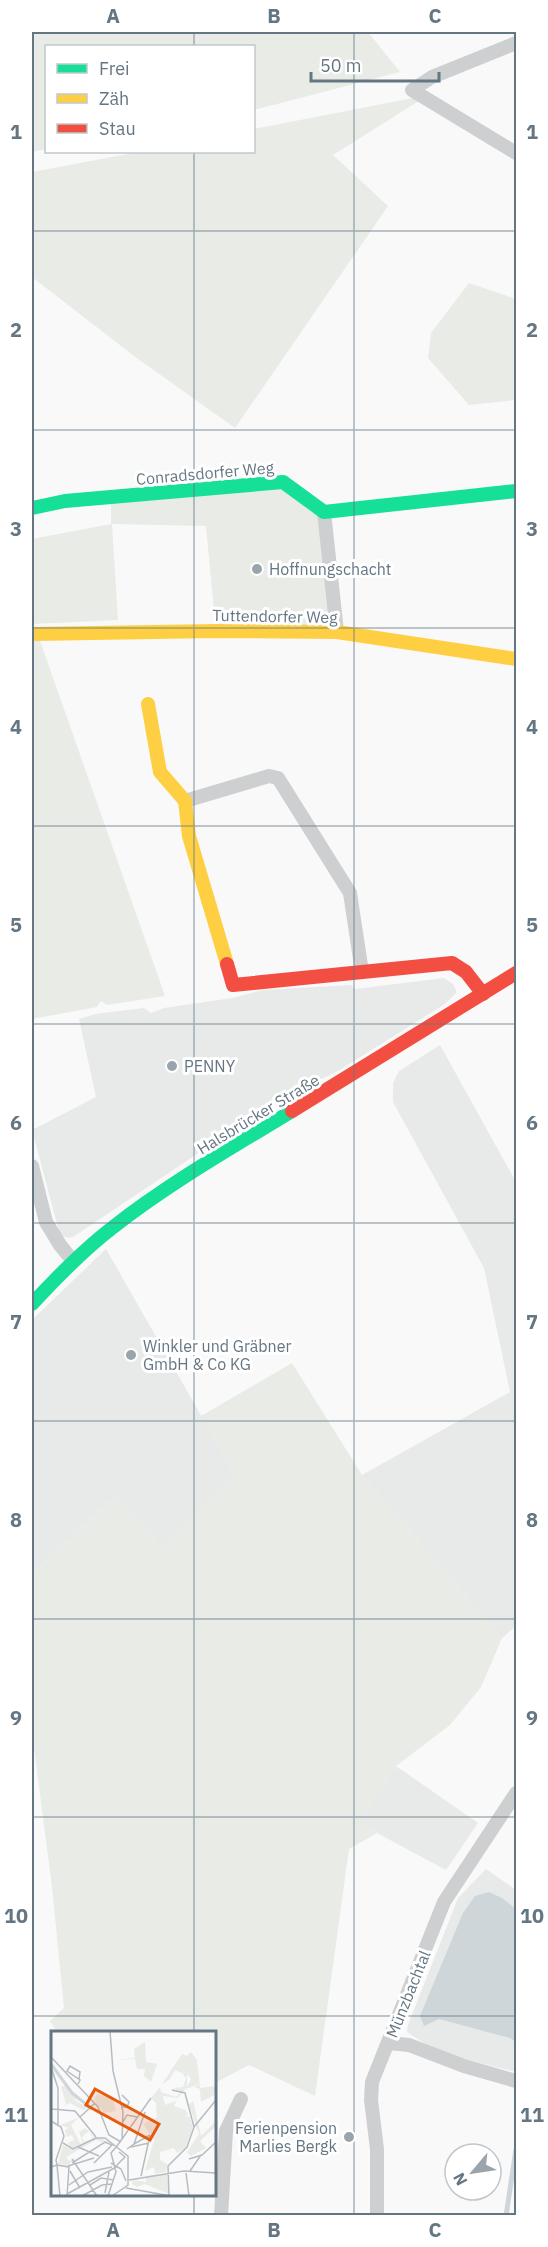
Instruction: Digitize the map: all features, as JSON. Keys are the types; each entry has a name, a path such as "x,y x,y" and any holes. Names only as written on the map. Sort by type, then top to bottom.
{"street":[{"path":"516,43 432,77 411,90 516,153"},
{"name":"Conradsdorfer Weg","path":"32,508 64,501 283,482 324,512"},
{"path":"337,632 324,512 516,491"},
{"name":"Tuttendorfer Weg","path":"32,634 337,632 516,659"},
{"path":"148,704 160,772 185,801 189,836 233,985 452,963 466,972 483,994"},
{"path":"185,801 269,776 278,778 350,893 362,972"},
{"name":"Halsbrücker Straße","path":"32,1304 73,1261 112,1228 213,1159 516,973"},
{"path":"32,1166 46,1222 73,1261"},
{"name":"Münzbachtal","path":"377,2216 377,2149 371,2100 372,2082 444,1902 516,1793"},
{"path":"388,2043 409,2045 464,2066 516,2081"},
{"path":"221,2216 226,2131 241,2099"}],"shaded area":[{"path":"32,32 368,32 400,72 255,110 255,45 45,45 45,149 32,152"},
{"path":"413,98 422,99 333,155 388,206 235,428 134,356 32,277 32,172 134,153 255,153 255,129"},
{"path":"469,283 516,299 516,400 469,405 428,358 431,333"},
{"path":"283,482 324,512 337,632 216,631 206,526 112,524 118,620 32,624 32,539 111,524 111,498"},
{"path":"39,638 165,996 107,1005 101,1001 97,1007 32,1019 32,639"},
{"path":"444,978 453,984 456,990 456,993 445,1004 338,1071 273,1103 73,1237 60,1235 32,1130 96,1097 79,1019 95,1014 144,1008 151,1013 164,1008 232,998 263,990 351,985 355,989"},
{"path":"440,1045 516,1182 516,1626 502,1638 362,1475 510,1392 484,1268 393,1102 393,1083 399,1071"},
{"path":"106,1249 235,1475 161,1546 116,1495 32,1574 32,1320"},
{"path":"292,1363 362,1475 502,1638 481,1687 450,1725 396,1766 361,1818 377,1833 349,1849 315,2096 249,2065 216,2082 216,2031 56,2031 50,2021 64,2008 52,1887 32,1732 32,1574 116,1495 161,1546 235,1475 201,1416"},
{"path":"396,1766 478,1823 446,1870 377,1833 361,1818"},
{"path":"486,1869 516,1890 516,2072 453,2056 430,2047 407,2032 458,1898"},
{"path":"489,1892 502,1898 516,1909 516,2042 510,2038 439,2019 424,2026 420,2016 463,1913 475,1896"}],"waterway":[{"path":"506,2216 516,2149"}],"traffic: fast":[{"path":"32,508 65,501 283,482 324,512 516,491"},
{"path":"32,1304 80,1255 133,1212 200,1167 292,1111"}],"traffic: slow":[{"path":"32,634 337,632 516,659"},
{"path":"148,704 160,772 185,801 189,836 227,964"}],"traffic: jam":[{"path":"227,964 233,985 452,963 466,972 483,994"},
{"path":"292,1111 516,973"}],"place":[{"name":"Hoffnungschacht","path":"257,569"},
{"name":"PENNY","path":"172,1066"},
{"name":"Winkler und Gräbner GmbH & Co KG","path":"131,1355"},
{"name":"Ferienpension Marlies Bergk","path":"349,2137"}]}
